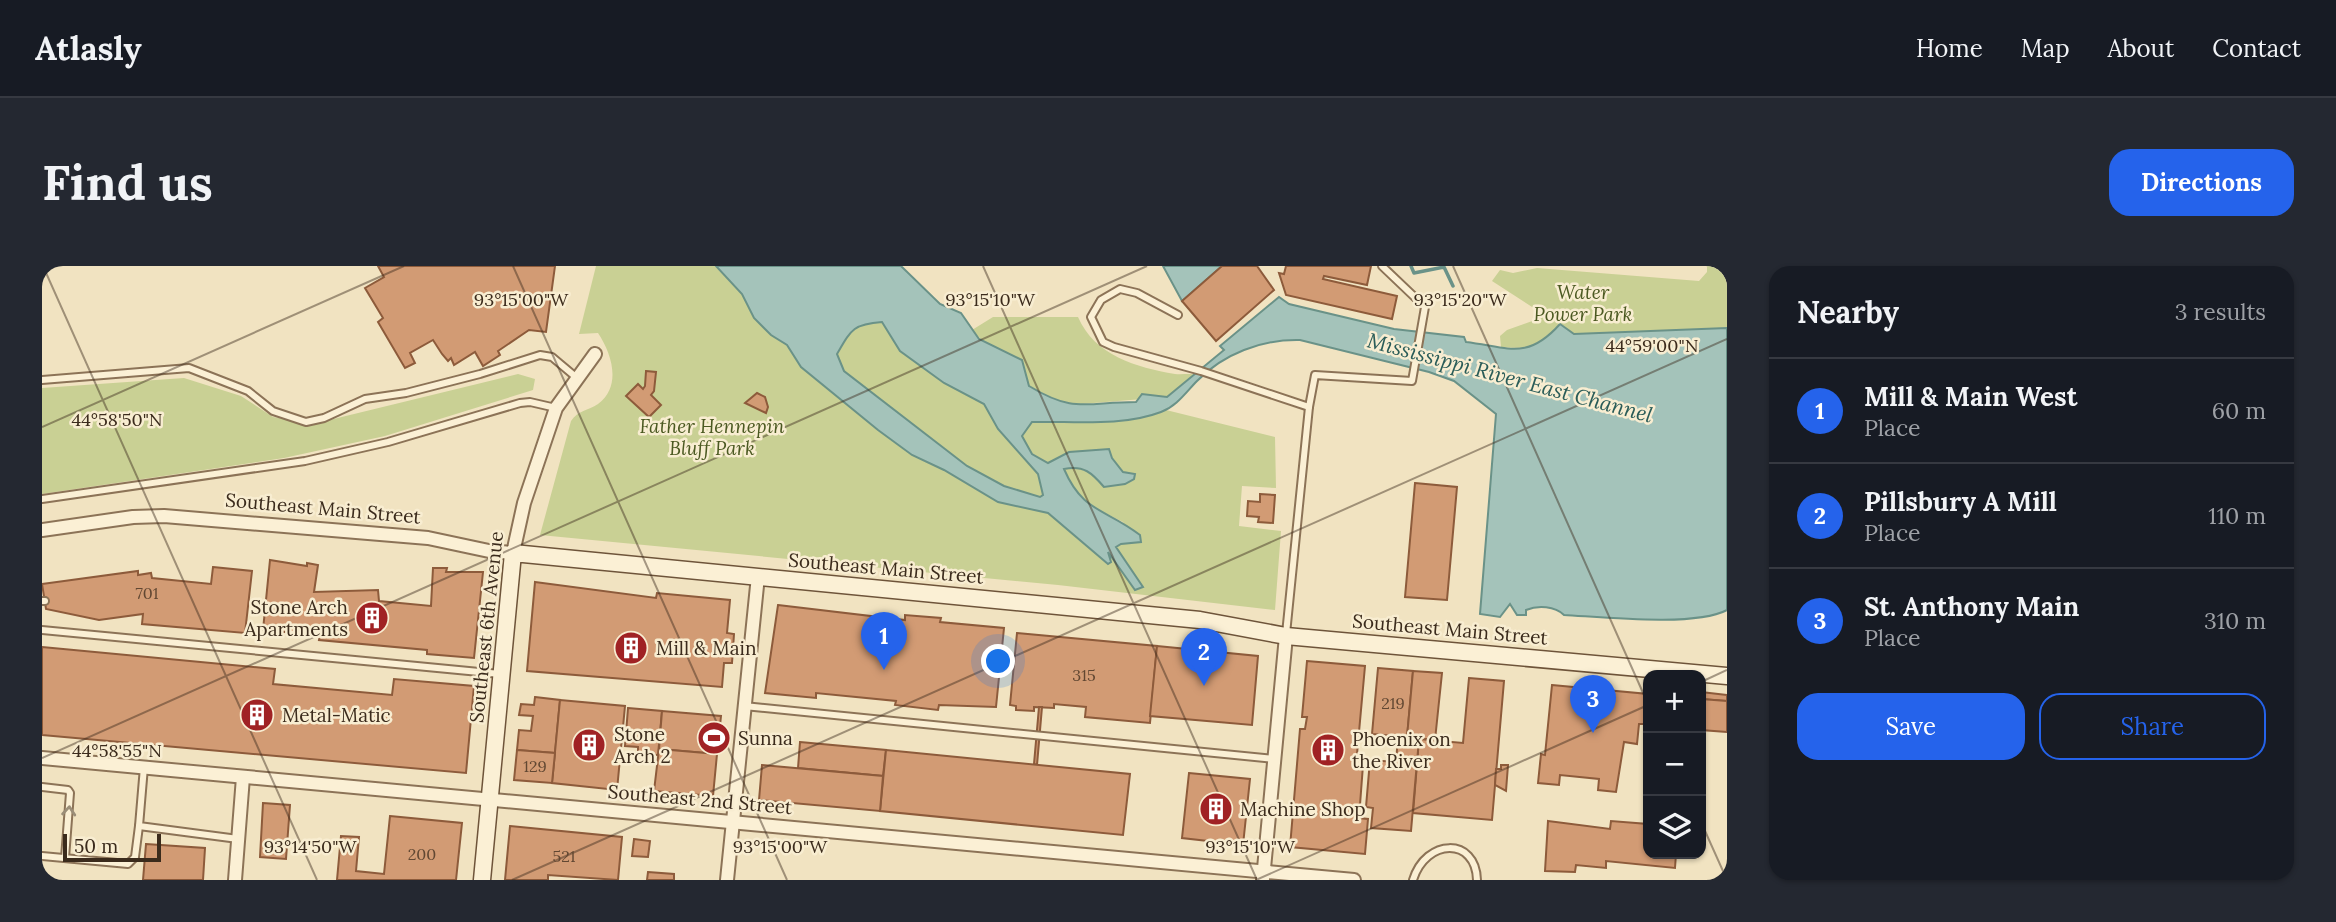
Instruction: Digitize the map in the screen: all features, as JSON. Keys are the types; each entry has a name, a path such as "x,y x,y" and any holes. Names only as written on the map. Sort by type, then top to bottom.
{"street":[{"name":"Southeast 6th Avenue","path":"482,880 513,552 524,503 556,408 595,354"},
{"name":"Southeast Main Street","path":"42,530 132,517 164,516 428,537 489,551 1200,620 1286,636 1727,676"},
{"path":"727,880 758,576"},
{"path":"1263,876 1286,636"},
{"name":"Southeast 2nd Street","path":"42,758 732,822 1263,876 1354,880"},
{"path":"234,880 243,777"}],"lane":[{"path":"1286,636 1309,407 1315,375 1412,380 1424,306 1382,266"},
{"path":"1178,315 1137,293 1120,289 1101,300 1091,317 1103,342 1133,354 1204,372 1309,407"},
{"path":"42,380 189,368 248,391 273,411 306,422 324,418 365,399 406,393 540,355 552,357 577,378"},
{"path":"42,499 318,458 388,442 520,403 530,402 556,408"},
{"path":"42,630 501,674"},
{"path":"744,706 1274,760"},
{"path":"42,856 128,864 135,858 144,767"},
{"path":"42,788 68,790 70,793 65,858"},
{"path":"139,826 238,839"},
{"path":"1413,880 1425,857 1444,848 1454,848 1467,856 1475,868 1477,880"}],"green space":[{"name":"Father Hennepin Bluff Park","path":"596,266 716,266 742,294 754,318 771,335 787,344 801,367 878,430 912,455 944,470 998,502 1048,513 1108,564 1107,553 1121,544 1133,543 1123,522 1085,503 1074,492 1064,468 1123,472 1112,458 1109,449 1070,452 1048,463 1032,454 1022,436 1031,422 1131,419 1166,410 1275,437 1276,488 1242,486 1239,526 1281,531 1275,610 1058,585 540,535 571,421 605,397 612,379 607,350 598,333 579,334"},
{"name":"Water Power Park","path":"1707,266 1727,266 1727,328 1574,334 1560,324 1534,345 1520,348 1501,347 1500,336 1507,330 1546,316 1492,281 1500,270 1513,273 1537,268 1699,281 1707,272"},
{"path":"993,317 1078,317 1095,341 1118,358 1160,371 1197,375 1167,397 1069,405 1053,401 1029,386 1022,360 989,345 972,330"},
{"path":"882,322 900,351 944,383 984,404 998,429 1038,474 1043,495 1040,497 1004,486 967,466 844,371 837,354 850,334 865,324"},
{"path":"518,374 535,379 533,390 385,436 284,458 42,494 42,388 184,378 241,396 273,417 313,424"}],"water":[{"name":"Mississippi River East Channel","path":"716,266 901,266 940,304 961,313 979,339 1022,360 1029,386 1058,400 1081,404 1136,402 1142,394 1167,397 1224,350 1220,346 1279,297 1289,304 1394,329 1464,337 1466,342 1516,349 1537,343 1560,324 1574,334 1727,328 1727,610 1694,618 1648,620 1564,615 1551,608 1541,607 1526,610 1526,615 1517,615 1510,604 1500,617 1480,614 1496,414 1454,381 1429,372 1300,340 1258,345 1231,356 1207,371 1177,402 1161,412 1130,420 1032,422 1022,436 1032,454 1048,463 1069,452 1109,449 1112,458 1123,472 1135,474 1134,479 1125,484 1104,487 1087,471 1077,468 1064,469 1071,483 1087,502 1140,535 1141,542 1116,547 1143,587 1135,590 1108,552 1111,562 1108,564 1048,513 998,502 944,470 912,455 878,430 801,367 787,345 771,335 754,318 742,294","holes":["882,322 900,351 944,383 984,404 998,429 1038,474 1043,495 1040,497 1004,486 967,466 844,371 837,354 854,330 865,324"]},
{"path":"1163,266 1222,266 1182,301"}],"building":[{"path":"378,266 555,266 546,332 529,330 498,351 500,355 483,366 475,352 454,365 451,358 448,361 433,340 410,353 415,363 405,368 378,322 383,318 365,288 384,277"},
{"path":"1222,266 1257,266 1274,290 1216,341 1182,301"},
{"path":"1286,266 1371,266 1367,285 1324,276 1323,279 1397,296 1392,319 1286,295 1279,273 1284,274"},
{"path":"646,371 656,372 651,395 661,405 649,417 626,396 638,384 643,389"},
{"path":"757,393 765,397 768,407 766,413 745,403"},
{"path":"1415,483 1457,487 1447,600 1405,597"},
{"path":"1260,494 1275,495 1273,523 1258,522 1259,517 1247,516 1248,501 1260,502"},
{"name":"Stone Arch Apartments","path":"270,560 307,566 307,563 318,565 314,592 378,590 379,601 431,606 433,568 447,568 446,572 483,572 474,658 427,654 427,650 319,640 320,635 263,630"},
{"name":"Stone Arch Apartments","path":"213,567 252,571 245,633 142,624 143,614 99,620 46,609 42,584 138,571 138,575 151,573 152,578 211,584"},
{"name":"Mill & Main","path":"535,582 656,598 657,593 730,600 727,633 734,634 732,663 724,663 722,687 527,671"},
{"path":"778,605 905,620 905,615 941,618 940,622 1004,628 996,707 939,705 938,710 895,705 896,701 816,693 816,698 765,693"},
{"path":"1017,633 1157,646 1150,723 1085,717 1086,707 1054,704 1054,708 1016,710 1016,706 1010,705"},
{"path":"1157,646 1258,656 1252,725 1150,716"},
{"name":"Metal-Matic","path":"42,647 275,669 273,684 392,695 394,679 474,686 466,773 42,735"},
{"name":"Phoenix on the River","path":"1307,661 1365,666 1356,765 1363,765 1359,818 1368,819 1365,854 1290,847 1300,729 1305,729 1307,717 1302,717"},
{"path":"1378,668 1413,671 1407,737 1372,734"},
{"path":"1413,671 1442,673 1435,740 1407,737"},
{"path":"1469,678 1504,681 1492,820 1413,813 1419,739 1463,743"},
{"path":"1552,685 1643,694 1643,724 1639,724 1637,744 1624,742 1616,792 1598,790 1599,779 1560,775 1559,785 1538,783 1541,754 1545,755"},
{"path":"1706,693 1727,695 1727,701 1706,699"},
{"path":"535,697 560,700 555,753 517,750 519,730 531,731 533,716 519,715 521,704 534,705"},
{"path":"1706,699 1727,701 1727,732 1706,730"},
{"name":"Stone Arch 2","path":"560,700 625,706 617,790 552,783"},
{"path":"1039,707 1042,707 1037,765 1034,764"},
{"path":"628,708 662,711 658,755 638,754 638,747 625,746"},
{"path":"662,711 721,716 717,754 659,749"},
{"path":"1398,737 1419,739 1411,831 1371,828 1373,808 1366,807 1370,760 1396,762"},
{"path":"800,742 886,750 883,776 798,768"},
{"path":"659,749 717,754 713,796 654,791"},
{"path":"517,750 555,753 552,783 514,780"},
{"path":"886,750 1130,774 1123,835 880,811"},
{"path":"762,765 883,776 880,811 759,800"},
{"path":"1501,765 1508,765 1506,791 1495,785 1496,769 1501,769"},
{"name":"Machine Shop","path":"1189,773 1250,779 1243,845 1182,838"},
{"path":"263,803 290,805 286,859 260,857"},
{"path":"390,816 462,823 456,880 337,880 341,836 359,837 356,871 384,874"},
{"path":"1548,821 1610,829 1611,821 1643,824 1643,859 1676,859 1675,868 1606,861 1606,868 1576,865 1575,872 1545,871"},
{"path":"510,826 622,837 618,880 548,875 548,880 505,880"},
{"path":"634,839 650,841 648,857 632,856"},
{"path":"146,844 205,848 203,880 143,880"},
{"path":"648,872 674,874 674,880 647,880"}],"waterway":[{"path":"1411,266 1414,273 1444,267 1453,286"}],"place":[{"name":"Stone Arch Apartments","path":"372,618"},
{"name":"Mill & Main","path":"631,648"},
{"name":"Mill & Main West","path":"884,670"},
{"name":"Pillsbury A Mill","path":"1204,686"},
{"name":"Metal-Matic","path":"257,715"},
{"name":"St. Anthony Main","path":"1593,733"},
{"name":"Sunna","path":"714,738"},
{"name":"Stone Arch 2","path":"589,745"},
{"name":"Phoenix on the River","path":"1328,750"},
{"name":"Machine Shop","path":"1216,809"}]}
